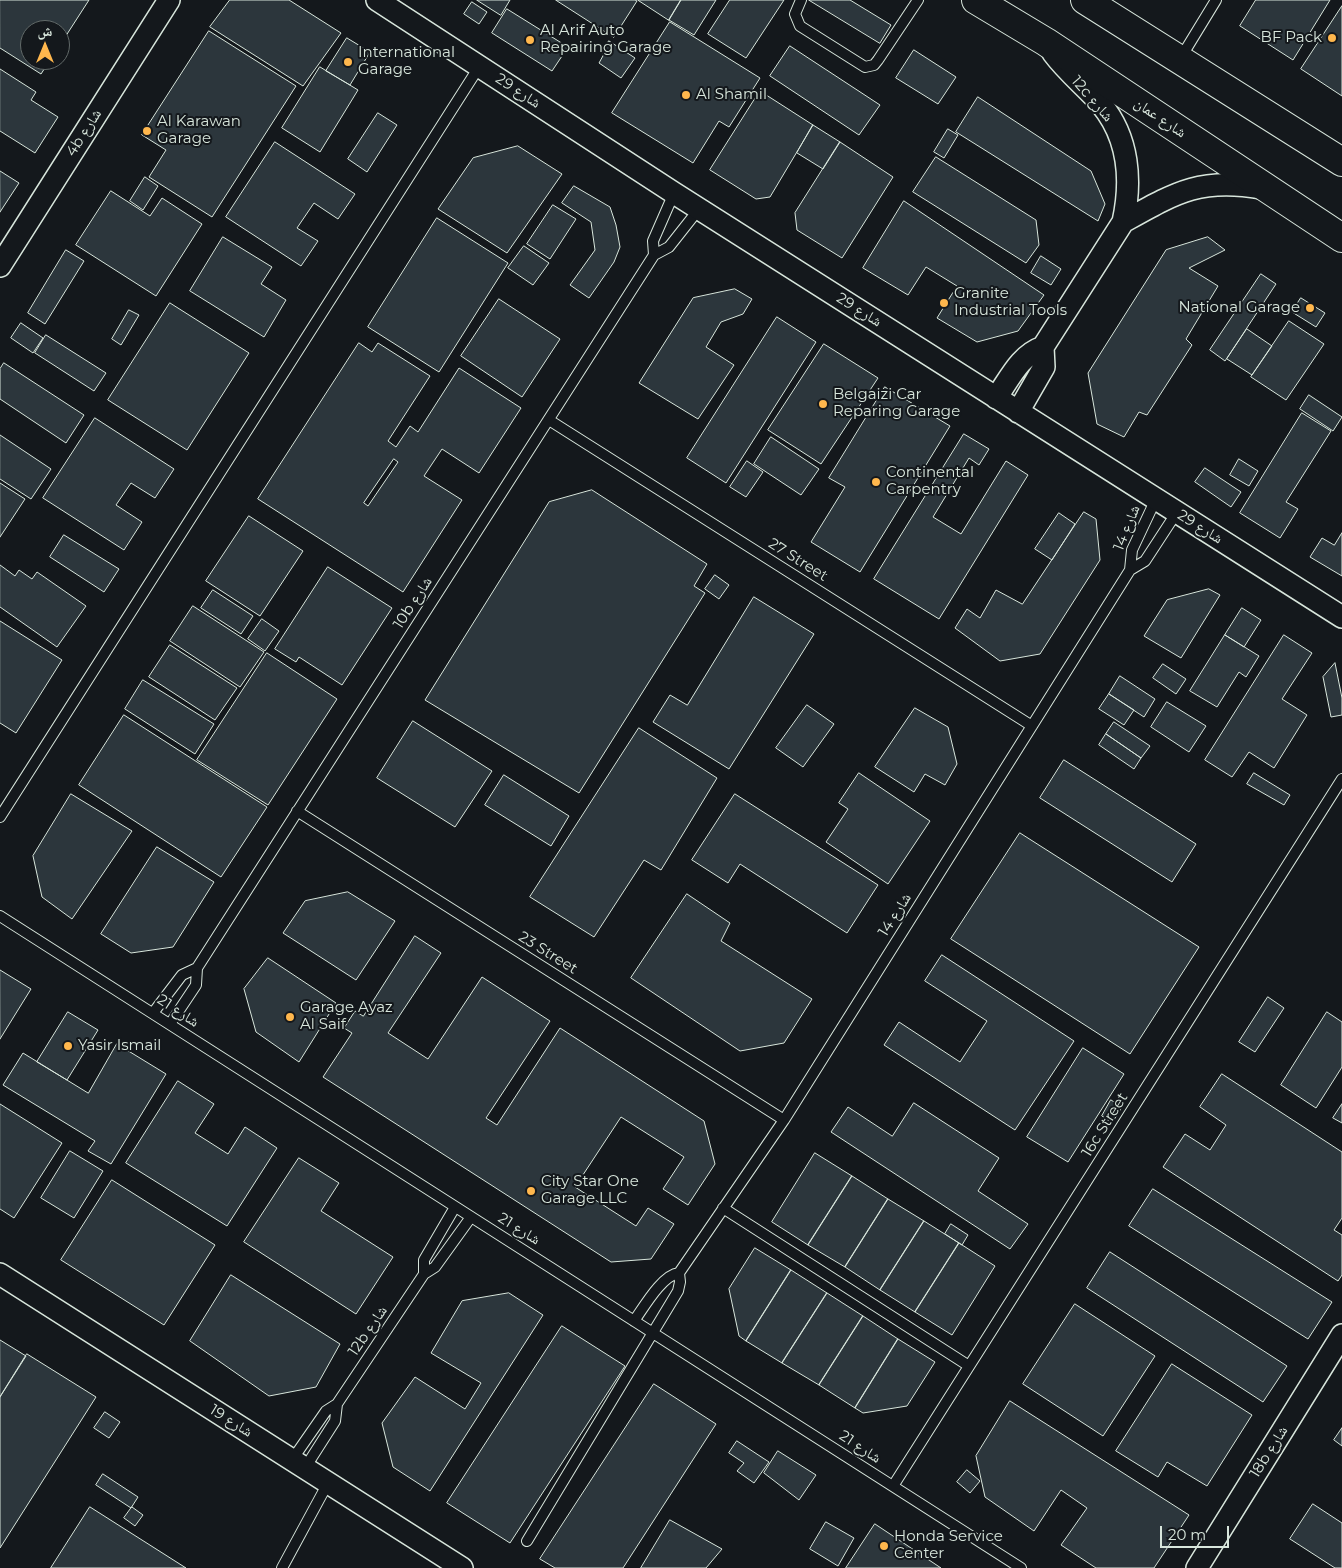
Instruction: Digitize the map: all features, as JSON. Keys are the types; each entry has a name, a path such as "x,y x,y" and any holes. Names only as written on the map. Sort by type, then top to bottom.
{"main road":[{"name":"شارع عمان","path":"976,0 1046,42 1342,238"},
{"path":"1085,0 1342,162"}],"street":[{"name":"4b شارع","path":"0,266 168,0"},
{"name":"شارع 29","path":"377,0 674,193 1342,617"},
{"name":"12c شارع","path":"996,398 1023,360 1029,354 1043,347 1123,222 1128,184 1127,164 1119,133 1100,104 1063,66 1046,42"},
{"name":"12c شارع","path":"1123,222 1172,195 1202,186 1234,183 1266,188"},
{"name":"12c شارع","path":"1018,412 1044,367 1043,347"},
{"name":"شارع 19","path":"0,1274 462,1568"},
{"name":"18b شارع","path":"1197,1568 1342,1335"}],"lane":[{"path":"801,0 795,14 800,26 865,67 874,65 878,60 918,0"},
{"path":"1179,60 1216,0"},
{"path":"0,817 479,66"},
{"name":"10b شارع","path":"654,254 653,241 674,193"},
{"name":"10b شارع","path":"170,1024 196,985 197,968 654,254 668,247 699,208"},
{"name":"27 Street","path":"548,420 1032,726"},
{"name":"شارع 14","path":"527,1541 678,1291 679,1274 784,1120 1130,570 1132,550 1156,499"},
{"name":"شارع 14","path":"1130,570 1146,561 1176,512"},
{"name":"16c Street","path":"893,1486 1342,779"},
{"name":"23 Street","path":"297,811 784,1120"},
{"name":"شارع 21","path":"0,916 1021,1568"},
{"name":"10b شارع","path":"153,1013 182,974 197,968"},
{"name":"12b شارع","path":"424,1274 424,1260 455,1207"},
{"path":"723,1208 969,1366"},
{"name":"12b شارع","path":"299,1464 326,1411 337,1404 424,1274 436,1266 471,1217"},
{"name":"شارع 14","path":"634,1321 664,1281 671,1275 679,1274"},
{"name":"12b شارع","path":"299,1464 335,1421 337,1404"},
{"path":"282,1568 328,1483"}],"building":[{"path":"0,0 89,0 70,29 70,20 20,20 20,61 0,48"},
{"path":"230,0 289,0 341,33 303,86 210,27"},
{"path":"477,0 510,0 501,15"},
{"path":"556,0 635,0 637,1 614,37"},
{"path":"638,0 681,0 669,20"},
{"path":"681,0 716,0 694,35 669,20"},
{"path":"730,0 784,0 746,58 708,34"},
{"path":"809,0 850,0 891,25 880,43"},
{"path":"1256,0 1330,0 1293,60 1240,26"},
{"path":"472,2 487,12 479,24 464,14"},
{"name":"BF Pack","path":"1342,6 1342,96 1301,69"},
{"name":"Al Arif Auto Repairing Garage","path":"507,9 568,47 552,71 492,33"},
{"name":"Al Shamil","path":"670,22 760,78 729,127 719,121 693,163 612,113"},
{"path":"209,31 296,86 212,217 149,177 166,150 142,135"},
{"name":"International Garage","path":"347,38 370,52 350,85 326,71"},
{"path":"609,41 635,58 621,78 599,63"},
{"path":"790,46 880,105 859,135 770,76"},
{"path":"914,50 956,77 938,104 896,78"},
{"path":"320,67 358,90 320,152 282,128"},
{"path":"0,69 36,92 31,100 58,117 35,153 0,131"},
{"path":"35,70 44,70 41,74"},
{"path":"760,91 813,125 770,197 756,199 710,170"},
{"path":"978,97 1091,171 1105,204 1098,221 956,132"},
{"path":"378,113 397,125 367,172 348,159"},
{"path":"813,125 840,142 823,169 797,153"},
{"path":"948,129 958,135 944,158 934,152"},
{"path":"275,142 355,194 338,219 314,203 297,228 318,241 301,266 226,217"},
{"path":"840,142 893,177 842,258 797,230 795,213"},
{"path":"518,146 562,174 507,253 438,209 473,158"},
{"path":"936,157 1036,220 1039,245 1026,263 913,192"},
{"path":"0,171 19,183 0,212"},
{"path":"145,177 158,186 143,210 130,201"},
{"path":"574,186 610,207 620,247 614,262 589,298 570,285 595,250 591,222 562,203"},
{"path":"111,191 150,216 162,198 202,224 156,296 76,245"},
{"path":"904,201 1044,295 1018,331 977,342 937,318 957,286 926,267 908,295 863,268"},
{"path":"553,205 576,219 550,259 527,244"},
{"path":"437,218 508,263 439,372 368,327"},
{"path":"223,237 272,267 261,284 286,300 264,337 190,291"},
{"path":"1208,237 1225,250 1189,268 1218,286 1186,339 1192,345 1147,415 1139,412 1124,437 1097,424 1088,373 1166,250"},
{"path":"524,246 549,263 533,285 508,268"},
{"path":"66,250 84,261 45,324 28,313"},
{"path":"1041,256 1061,269 1051,285 1031,273"},
{"path":"1261,274 1276,284 1225,361 1210,350"},
{"path":"735,289 752,299 743,314 721,322 706,347 734,365 698,419 639,383 693,298"},
{"path":"1301,298 1325,313 1316,327 1292,312"},
{"path":"499,299 560,339 522,397 461,356"},
{"path":"170,303 249,353 187,450 108,400"},
{"path":"129,310 139,315 121,345 112,339"},
{"path":"777,317 816,342 726,483 687,458"},
{"path":"1289,321 1324,344 1286,400 1251,377"},
{"path":"21,323 43,338 33,353 11,338"},
{"path":"1247,329 1272,346 1252,375 1227,359"},
{"path":"46,335 106,373 94,391 35,353"},
{"path":"359,343 372,352 378,343 430,376 388,441 396,447 410,426 418,432 459,368 521,408 479,473 442,449 424,476 462,500 403,592 258,499","holes":["394,459 398,462 368,506 364,503"]},
{"name":"Belgaizi Car Reparing Garage","path":"824,344 878,378 821,464 768,430"},
{"path":"4,363 84,415 66,443 0,399 0,369"},
{"name":"Continental Carpentry","path":"885,387 950,426 860,572 811,542 845,487 829,478"},
{"path":"1309,395 1342,417 1333,431 1300,409"},
{"path":"1302,413 1331,431 1286,502 1298,509 1280,538 1240,513"},
{"path":"95,418 174,469 155,498 131,483 116,505 142,522 124,550 43,498"},
{"path":"964,434 989,449 979,465 969,458 933,517 961,534 1006,461 1028,475 939,619 874,579"},
{"path":"0,435 51,469 31,499 0,479"},
{"path":"771,437 819,469 801,495 754,464"},
{"path":"1239,459 1258,471 1249,486 1230,475"},
{"path":"747,461 763,472 746,497 730,487"},
{"path":"1205,468 1241,492 1231,507 1195,482"},
{"path":"0,483 25,499 0,537"},
{"path":"592,490 707,564 694,586 705,593 579,793 425,700 549,502"},
{"path":"1084,512 1096,519 1100,560 1040,654 1000,661 955,628 967,609 980,618 996,590 1022,604"},
{"path":"1059,513 1075,524 1052,560 1035,549"},
{"path":"249,516 303,551 260,616 206,581"},
{"path":"1342,533 1342,576 1310,557 1322,538 1334,545"},
{"path":"64,535 119,569 104,592 50,557"},
{"path":"0,565 15,576 19,570 32,579 37,572 86,606 57,647 0,607"},
{"path":"328,567 392,608 342,685 299,657 296,662 275,649"},
{"path":"715,575 729,585 719,599 705,589"},
{"path":"1209,589 1220,595 1181,658 1144,636 1167,600"},
{"path":"213,590 253,616 241,634 201,608"},
{"path":"754,597 814,634 729,769 653,722 670,695 687,705"},
{"path":"193,606 264,652 240,687 170,641"},
{"path":"1242,608 1261,620 1244,647 1225,635"},
{"path":"262,619 279,631 265,651 248,639"},
{"path":"0,621 62,660 16,733 0,723"},
{"path":"1225,635 1259,656 1246,677 1239,672 1217,707 1190,691"},
{"path":"1284,635 1312,653 1282,699 1307,715 1274,768 1249,752 1232,777 1205,760"},
{"path":"170,645 237,688 215,720 149,677"},
{"path":"267,653 337,699 268,805 197,760"},
{"path":"1335,663 1342,698 1342,715 1331,717 1323,677"},
{"path":"1163,664 1186,679 1176,694 1153,678"},
{"path":"1120,676 1155,699 1144,717 1109,694"},
{"path":"143,680 214,724 195,754 125,709"},
{"path":"1109,694 1134,710 1124,725 1099,709"},
{"path":"1167,702 1206,726 1189,752 1151,727"},
{"path":"807,705 834,724 803,767 776,748"},
{"path":"915,708 948,727 957,764 945,785 925,774 914,792 875,767"},
{"path":"124,715 267,807 221,877 79,785"},
{"path":"413,721 492,771 455,827 377,778"},
{"path":"1114,722 1150,746 1141,758 1106,734"},
{"path":"639,728 717,778 661,870 644,860 594,937 530,897"},
{"path":"1106,734 1141,758 1134,769 1099,745"},
{"path":"1064,760 1196,844 1172,882 1040,798"},
{"path":"859,773 930,821 888,884 826,842 848,809 839,803"},
{"path":"1254,773 1290,795 1284,805 1247,784"},
{"path":"504,775 569,816 551,846 485,805"},
{"path":"71,794 132,831 72,919 42,897 33,856"},
{"path":"735,794 878,885 847,933 740,864 728,883 692,860"},
{"path":"1020,833 1199,947 1130,1054 951,939"},
{"path":"157,847 214,882 173,947 131,953 101,934"},
{"path":"348,892 395,921 356,980 283,933 305,901"},
{"path":"687,894 730,923 721,941 812,999 784,1043 740,1051 631,978"},
{"path":"415,936 441,953 388,1033 428,1059 482,977 550,1021 486,1118 497,1125 560,1028 704,1121 715,1164 688,1205 663,1189 684,1157 621,1117 575,1187 636,1226 648,1208 674,1224 651,1259 611,1262 323,1077 352,1033 344,1028 355,1011 363,1016"},
{"path":"942,955 1074,1041 1015,1130 884,1045 899,1022 960,1062 987,1021 925,981"},
{"name":"Garage Ayaz Al Saif","path":"268,958 336,1003 299,1062 256,1032 244,989"},
{"path":"0,970 31,989 0,1039"},
{"path":"1268,997 1284,1008 1255,1052 1239,1042"},
{"name":"Yasir Ismail","path":"68,1012 98,1030 67,1080 37,1062"},
{"path":"1327,1012 1342,1022 1342,1067 1316,1108 1281,1085"},
{"path":"117,1044 166,1074 111,1164 88,1151 95,1141 3,1085 23,1053 88,1093"},
{"path":"1083,1048 1124,1074 1068,1162 1027,1137"},
{"path":"1222,1074 1342,1152 1342,1218 1334,1230 1342,1235 1342,1275 1338,1281 1163,1167 1185,1134 1210,1150 1226,1125 1200,1107"},
{"path":"178,1081 214,1104 195,1133 228,1154 245,1127 277,1148 227,1226 126,1163"},
{"path":"1111,1100 1122,1107 1112,1123 1102,1116"},
{"path":"914,1103 999,1158 978,1191 1028,1224 1010,1249 831,1132 848,1107 892,1136"},
{"path":"0,1104 62,1143 14,1218 0,1209"},
{"path":"1342,1104 1342,1123 1333,1118"},
{"path":"70,1151 103,1171 74,1218 41,1198"},
{"path":"815,1153 852,1176 808,1245 772,1222"},
{"path":"299,1158 339,1183 321,1211 393,1257 356,1314 244,1242"},
{"path":"852,1176 888,1199 845,1267 808,1245"},
{"path":"112,1180 215,1245 164,1325 61,1260"},
{"path":"1153,1189 1332,1302 1308,1339 1129,1226"},
{"path":"888,1199 924,1221 880,1290 845,1267"},
{"path":"924,1221 959,1243 915,1312 880,1290"},
{"path":"951,1224 968,1235 962,1245 945,1234"},
{"path":"959,1243 995,1266 952,1335 915,1312"},
{"path":"755,1248 791,1270 746,1341 739,1336 729,1289"},
{"path":"1110,1252 1287,1366 1263,1402 1087,1288"},
{"path":"791,1270 827,1293 782,1363 746,1341"},
{"path":"231,1275 340,1344 316,1387 269,1396 190,1341"},
{"path":"509,1293 543,1315 430,1491 393,1467 382,1423 415,1377 465,1409 481,1383 431,1353 462,1301"},
{"path":"827,1293 863,1316 819,1385 782,1363"},
{"path":"1075,1304 1155,1356 1103,1436 1023,1384"},
{"path":"863,1316 898,1339 855,1408 819,1385"},
{"path":"562,1326 625,1366 510,1543 447,1503"},
{"path":"898,1339 935,1362 907,1406 863,1413 855,1408"},
{"path":"0,1340 26,1356 0,1397"},
{"path":"27,1354 96,1397 0,1548 0,1397"},
{"path":"1172,1364 1252,1415 1207,1486 1167,1462 1158,1477 1116,1451"},
{"path":"654,1384 716,1424 623,1568 555,1568 540,1559"},
{"path":"1010,1401 1189,1515 1154,1568 1096,1568 1061,1545 1087,1508 1061,1490 1034,1531 985,1497 976,1456"},
{"path":"105,1412 120,1422 109,1438 94,1428"},
{"path":"1342,1428 1342,1446 1334,1440"},
{"path":"737,1441 769,1462 754,1483 737,1471 744,1463 729,1453"},
{"path":"778,1451 816,1475 799,1500 764,1473"},
{"path":"967,1470 980,1481 970,1493 957,1482"},
{"path":"103,1474 138,1497 131,1508 96,1485"},
{"path":"1313,1504 1342,1523 1342,1568 1335,1568 1290,1539"},
{"path":"90,1507 186,1568 51,1568"},
{"path":"132,1507 143,1515 135,1526 124,1518"},
{"path":"670,1520 722,1549 706,1568 641,1568"},
{"path":"826,1522 854,1538 838,1566 810,1549"},
{"name":"Honda Service Center","path":"875,1524 941,1568 846,1568"}],"place":[{"name":"BF Pack","path":"1332,38"},
{"name":"Al Arif Auto Repairing Garage","path":"530,40"},
{"name":"International Garage","path":"348,62"},
{"name":"Al Shamil","path":"686,95"},
{"name":"Al Karawan Garage","path":"147,131"},
{"name":"Granite Industrial Tools","path":"944,303"},
{"name":"National Garage","path":"1310,308"},
{"name":"Belgaizi Car Reparing Garage","path":"823,404"},
{"name":"Continental Carpentry","path":"876,482"},
{"name":"Garage Ayaz Al Saif","path":"290,1017"},
{"name":"Yasir Ismail","path":"68,1046"},
{"name":"City Star One Garage LLC","path":"531,1191"},
{"name":"Honda Service Center","path":"884,1546"}]}
